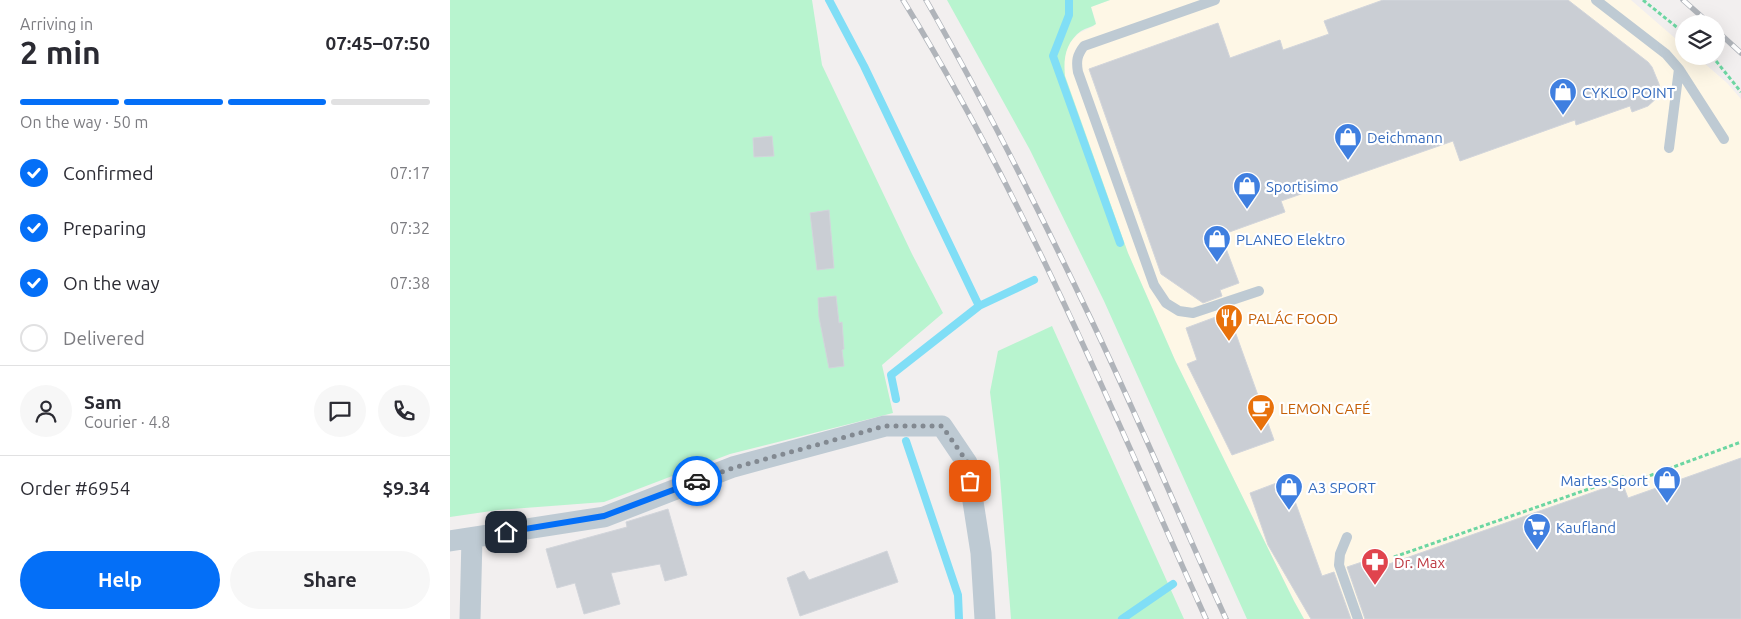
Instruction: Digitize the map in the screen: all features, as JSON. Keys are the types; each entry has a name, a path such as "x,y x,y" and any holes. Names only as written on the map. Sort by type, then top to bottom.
{"street":[{"path":"450,541 604,516 733,468 885,426 942,426 968,463 981,553 985,619"},
{"path":"470,619 472,538"}],"lane":[{"path":"1215,0 1084,46 1079,52 1076,61 1078,72 1154,285 1166,303 1179,311 1193,313 1260,291"},
{"path":"1596,0 1666,54 1679,69 1724,139"},
{"path":"1669,148 1679,69"},
{"path":"1348,537 1340,554 1339,565 1358,619"}],"path":[{"path":"1643,0 1675,25"},
{"path":"1719,65 1741,92"},
{"path":"1394,557 1623,477 1630,483 1741,442"}],"shaded area":[{"path":"1110,0 1631,0 1675,38 1675,65 1706,65 1727,83 1741,99 1741,619 1304,619 1175,360 1128,253 1065,76 1064,62 1066,50 1071,41 1079,33 1094,26 1096,22 1091,7"}],"green space":[{"path":"450,0 812,0 822,65 912,254 943,313 882,365 893,413 730,454 604,502 498,510 450,517"},
{"path":"947,0 1110,0 1091,7 1096,24 1081,31 1069,45 1065,57 1065,76 1128,253 1175,360 1304,619 1247,619 1104,301 1030,150"},
{"path":"1052,326 1184,619 1011,619 999,464 990,392 998,351"}],"building":[{"path":"1383,0 1568,0 1648,62 1659,84 1660,91 1658,97 1648,106 1632,112 1630,106 1576,125 1575,120 1460,161 1453,141 1281,201 1285,212 1221,235 1239,283 1220,290 1222,296 1203,303 1161,274 1089,69 1218,23 1230,58 1280,40 1283,50 1329,34 1324,21"},
{"path":"772,136 774,156 754,157 753,138"},
{"path":"829,210 834,268 817,270 810,213"},
{"path":"836,296 839,323 842,322 844,366 829,368 819,317 818,298"},
{"path":"1227,309 1274,440 1232,455 1187,364 1197,360 1186,328 1221,315 1217,312"},
{"name":"Kaufland","path":"1741,458 1741,619 1365,619 1347,567 1386,554 1389,564 1622,482 1628,498"},
{"path":"1287,479 1322,576 1334,572 1351,619 1311,619 1268,545 1250,493"},
{"path":"668,509 687,575 665,581 660,564 611,573 620,604 584,614 575,583 557,588 546,549 627,527 626,522"},
{"path":"887,551 898,582 800,616 787,578 804,571 809,580"}],"waterway":[{"path":"829,0 864,66 979,306 891,375 896,399"},
{"path":"1069,0 1069,15 1053,56 1120,243"},
{"path":"979,306 1034,280"},
{"path":"906,441 958,595 959,619"},
{"path":"1122,619 1173,584"}],"railway":[{"path":"903,0 947,74 1027,227 1101,383 1206,619"},
{"path":"926,0 1031,195 1070,275 1124,390 1226,619"},
{"path":"1683,0 1700,15"},
{"path":"1725,38 1741,53"}],"way so far":[{"path":"697,481 733,468 885,426 942,426 968,463 970,481"}],"place":[{"name":"CYKLO POINT","path":"1563,116"},
{"name":"Deichmann","path":"1348,161"},
{"name":"Sportisimo","path":"1247,210"},
{"name":"PLANEO Elektro","path":"1217,263"},
{"name":"PALÁC FOOD","path":"1229,342"},
{"name":"LEMON CAFÉ","path":"1261,432"},
{"name":"Martes Sport","path":"1667,504"},
{"name":"A3 SPORT","path":"1289,511"},
{"name":"Kaufland","path":"1537,551"},
{"name":"Dr. Max","path":"1375,586"}],"route":[{"path":"506,532 604,516 697,481"}]}
